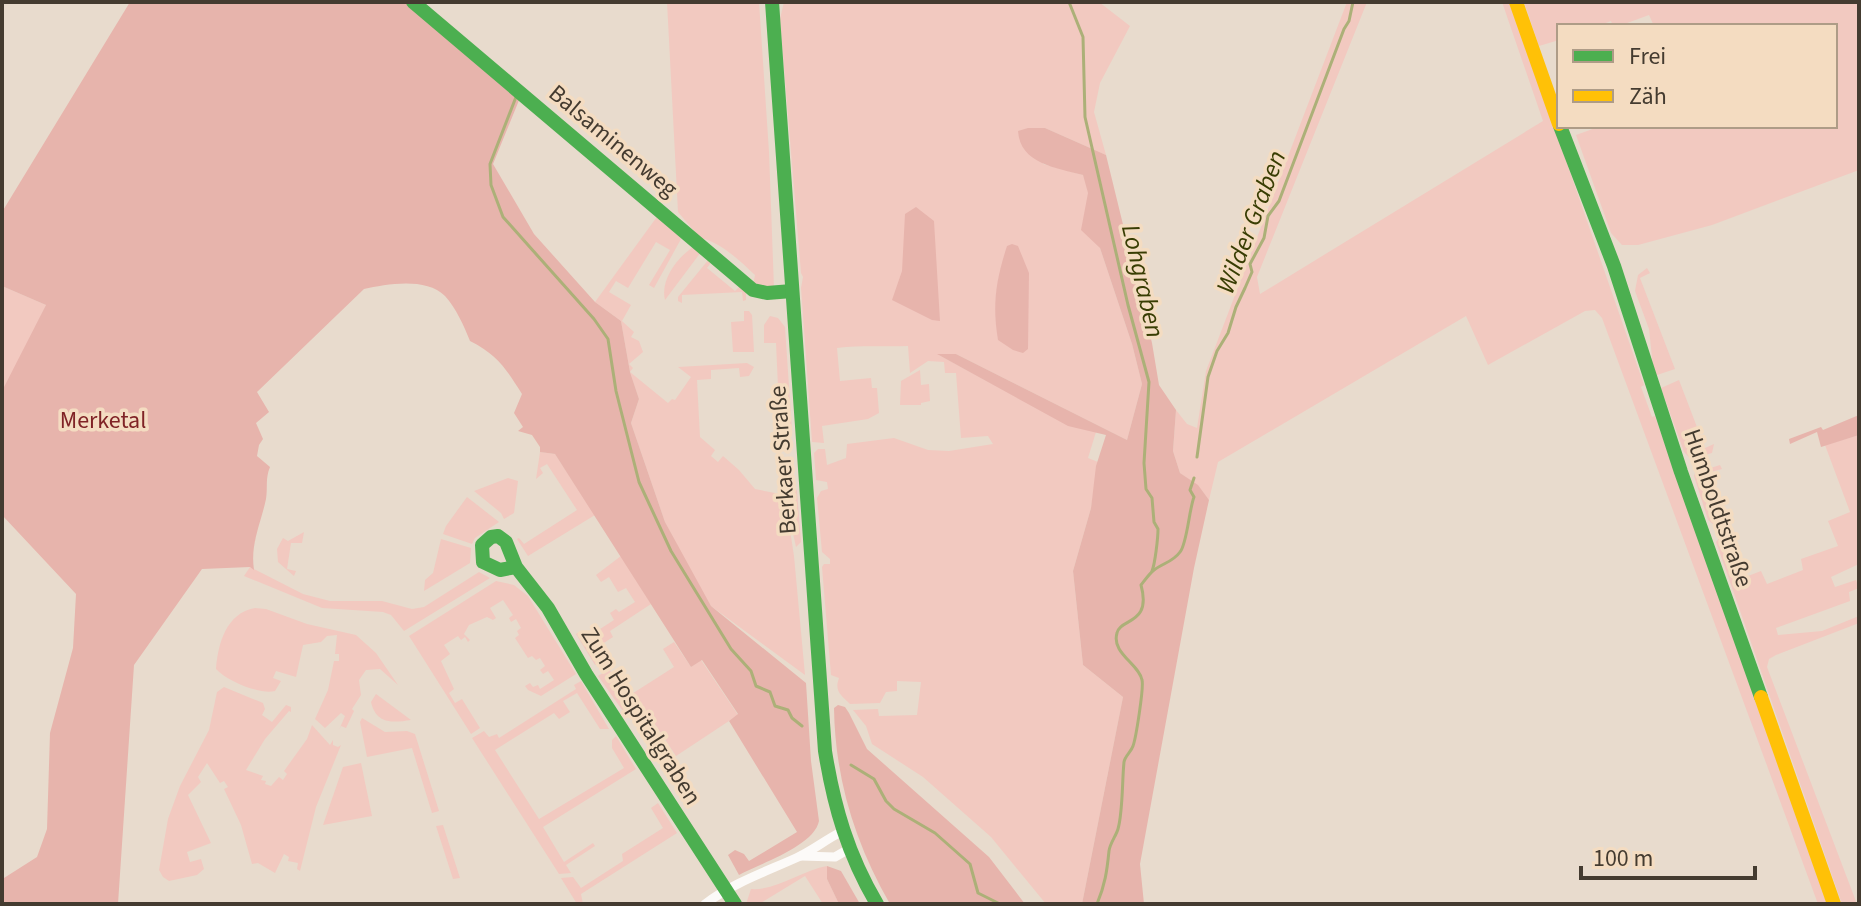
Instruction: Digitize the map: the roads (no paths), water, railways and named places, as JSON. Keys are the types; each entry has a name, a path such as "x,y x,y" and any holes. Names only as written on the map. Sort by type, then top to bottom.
{"street":[{"name":"Balsaminenweg","path":"413,2 753,290 767,293 792,291"},
{"name":"Berkaer Straße","path":"772,2 825,751 833,807 847,850 877,904"},
{"name":"Humboldtstraße","path":"1516,2 1557,119"},
{"name":"Humboldtstraße","path":"1560,128 1619,279 1681,472 1834,904"},
{"name":"Zum Hospitalgraben","path":"516,567 548,608 586,674 735,904"},
{"path":"705,904 756,874 801,856 821,841 841,832"},
{"path":"801,856 835,857 847,850"}],"waterway":[{"name":"Lohgraben","path":"1069,2 1083,37 1085,117 1149,382 1144,463 1146,489 1152,498 1154,522 1158,529 1152,571"},
{"name":"Wilder Graben","path":"1197,457 1208,377 1252,272 1250,264 1264,238 1268,216 1279,201 1349,21 1353,2"},
{"path":"516,97 490,164 491,185 503,217 594,319 608,339 616,391 639,482 671,551 731,649 751,671 756,686 770,692 775,706 788,710 802,726"},
{"name":"Wilder Graben","path":"1097,904 1110,848 1120,822 1124,762 1134,741 1142,692 1140,674 1118,647 1117,633 1119,628 1139,614 1143,598 1141,585 1182,548 1194,497 1190,490 1194,478"},
{"path":"851,765 874,779 894,809 935,833 970,864 978,893 1000,904"}],"park label":[{"name":"Merketal","path":"103,420"}]}
